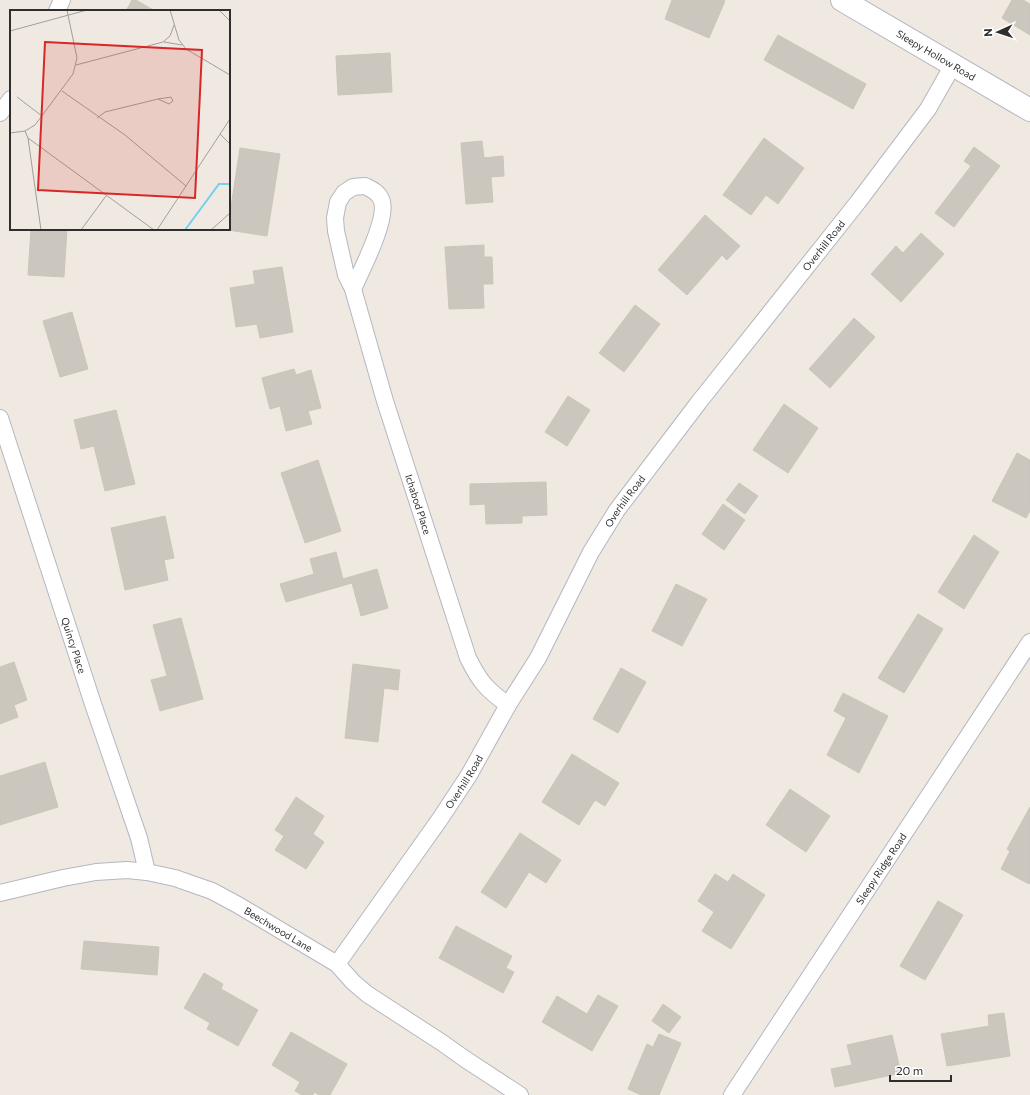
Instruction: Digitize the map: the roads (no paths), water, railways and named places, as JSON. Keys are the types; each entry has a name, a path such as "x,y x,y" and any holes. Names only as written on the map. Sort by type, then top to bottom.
{"main road":[{"name":"Sleepy Hollow Road","path":"842,0 1030,110"}],"street":[{"path":"57,10 62,0"},
{"name":"Overhill Road","path":"337,964 469,775 508,705 538,658 591,552 617,510 704,395 858,202 928,109 953,65"},
{"path":"0,113 10,100"},
{"name":"Ichabod Place","path":"353,289 380,226 384,210 382,199 374,190 365,186 353,187 344,193 338,202 335,218 336,231 346,275 353,289 386,401 468,658 477,676 490,692 508,705"},
{"name":"Quincy Place","path":"0,418 93,704 139,838 146,872"},
{"name":"Sleepy Ridge Road","path":"732,1095 1030,642"},
{"name":"Beechwood Lane","path":"0,893 96,872 127,870 175,878 212,891 337,964 352,982 368,994 517,1094"}]}
